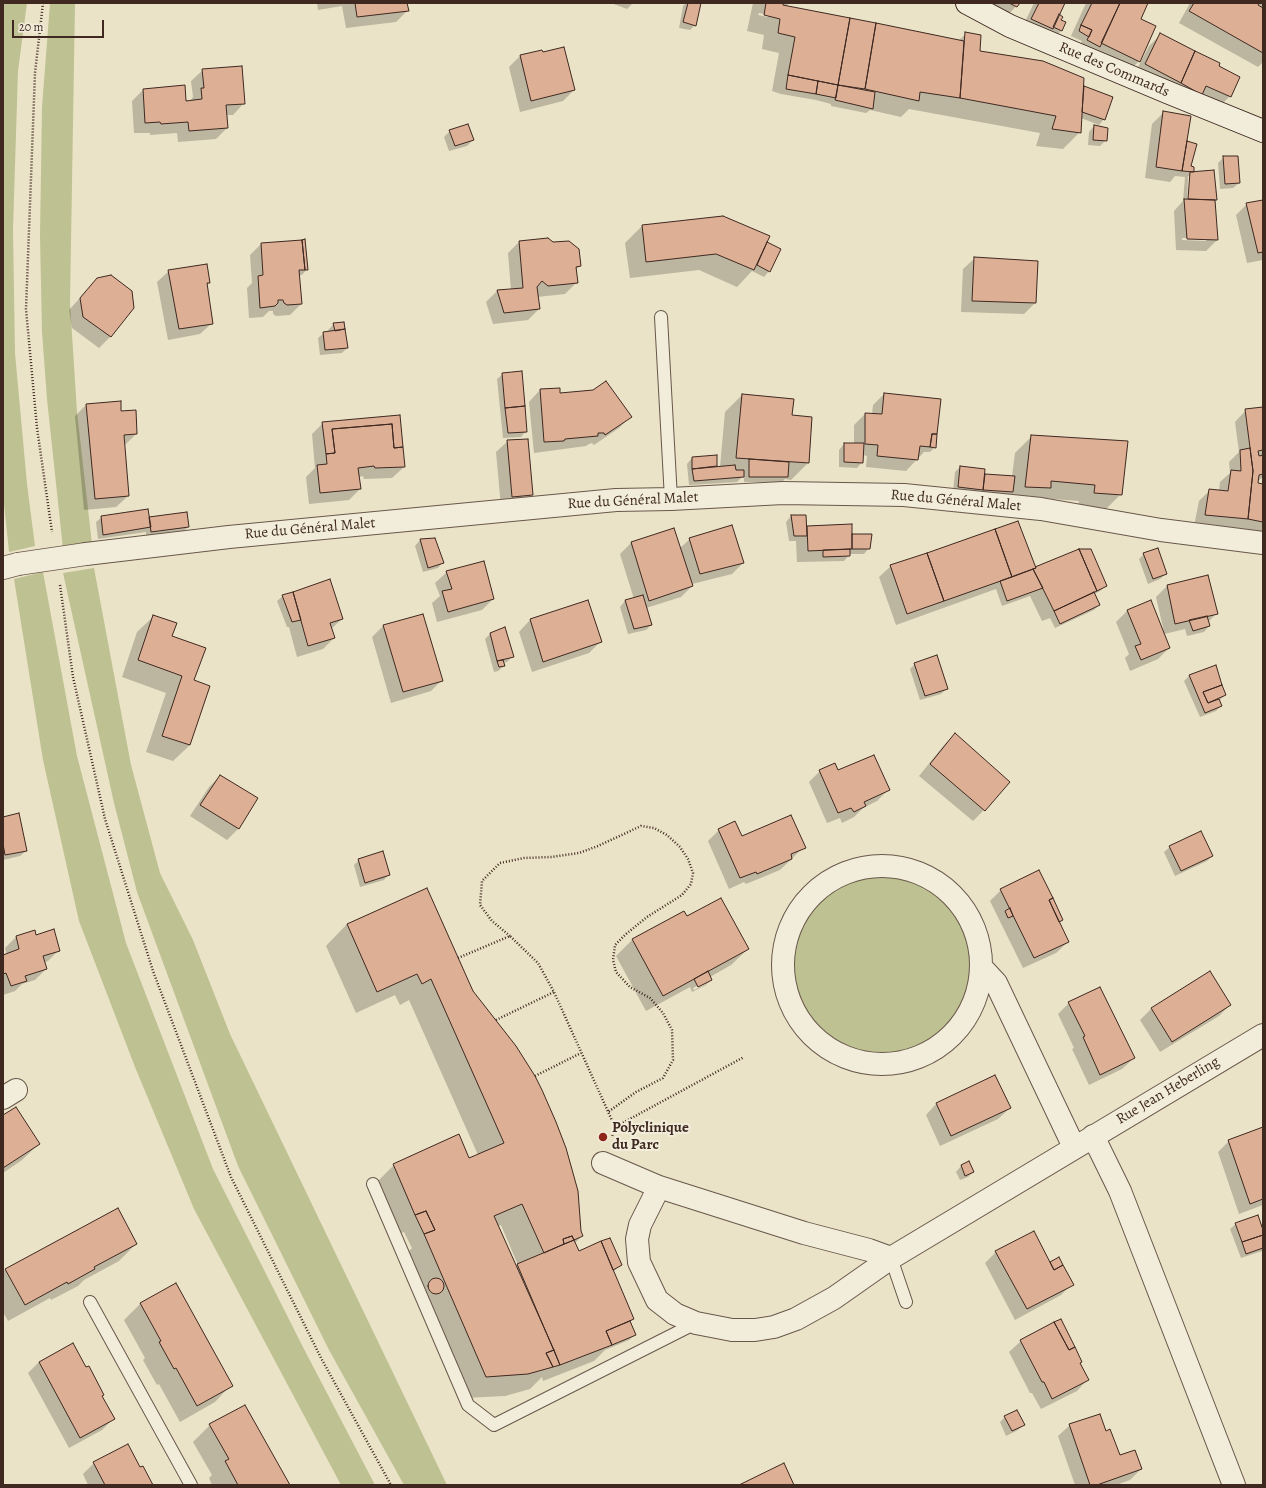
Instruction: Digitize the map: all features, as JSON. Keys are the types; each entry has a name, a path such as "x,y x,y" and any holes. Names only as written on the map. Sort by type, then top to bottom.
{"street":[{"name":"Rue des Commards","path":"967,3 1010,26 1263,131"},
{"name":"Rue du Général Malet","path":"10,566 86,554 229,537 608,501 783,493 904,495 1041,509 1162,530 1263,543"},
{"path":"982,968 976,1000 959,1028 934,1050 902,1062 876,1064 870,1064 838,1054 811,1034 792,1007 783,976 785,943 797,913 819,888 847,872 878,866 910,870 940,884 963,907 977,936 982,968 996,983 1074,1147"},
{"name":"Rue Jean Heberling","path":"659,1187 640,1225 637,1239 639,1262 657,1300 675,1314 696,1323 732,1330 755,1330 774,1327 796,1319 834,1298 890,1258 1263,1035"},
{"path":"1093,1136 1120,1191 1234,1485"},
{"path":"603,1162 659,1187 804,1233 869,1250 890,1258"}],"lane":[{"path":"661,317 671,499"},
{"path":"373,1184 468,1404 494,1425 696,1323"},
{"path":"890,1258 906,1302"},
{"path":"90,1302 191,1485"}],"path":[{"path":"43,3 35,73 26,309 37,428 53,537"},
{"path":"60,584 73,677 105,819 156,978 230,1177 321,1358 391,1485"},
{"path":"608,1112 636,1092 663,1078 673,1060 672,1030 663,1013 650,998 630,987 616,972 612,960 615,945 626,934 647,917 682,895 691,884 693,873 688,860 680,847 667,835 654,828 641,826 579,853 551,857 524,858 500,863 482,881 480,906 492,921 538,963 554,992 581,1053 608,1112 615,1127 744,1057"},
{"path":"458,958 510,936"},
{"path":"496,1020 554,992"},
{"path":"535,1076 581,1053"}],"green space":[{"path":"3,3 27,3 18,71 13,229 15,353 27,484 35,546 9,552 3,494"},
{"path":"50,3 75,3 70,303 77,412 92,544 63,549 47,399 42,332 40,236 42,107"},
{"path":"94,568 131,765 160,873 193,940 230,1034 447,1485 404,1485 329,1350 238,1166 137,892 114,803 63,573"},
{"path":"43,572 77,756 126,943 213,1169 375,1485 341,1485 194,1209 135,1067 79,921 43,760 14,579"},
{"path":"882,866 901,868 920,874 937,883 952,895 964,910 973,927 979,946 981,965 979,984 973,1003 964,1020 952,1035 937,1047 920,1056 901,1062 882,1064 863,1062 844,1056 827,1047 812,1035 800,1020 791,1003 785,984 783,965 785,946 791,927 800,910 812,895 827,883 844,874 863,868"}],"building":[{"path":"355,3 407,3 409,11 357,17"},
{"path":"688,3 701,3 696,26 683,22"},
{"path":"766,3 783,3 783,5 850,18 838,85 788,75 795,37 778,33 780,19 764,15"},
{"path":"1009,3 1020,3 1017,7"},
{"path":"1039,3 1065,3 1053,29 1031,19"},
{"path":"1092,3 1120,3 1100,47 1087,40 1092,30 1081,25"},
{"path":"1120,3 1148,3 1141,19 1156,26 1140,62 1101,43"},
{"path":"1194,3 1259,3 1258,5 1263,8 1263,53 1189,11"},
{"path":"1059,14 1063,17 1061,20 1066,22 1062,31 1053,27"},
{"path":"850,18 876,23 865,89 838,85"},
{"path":"876,23 964,41 960,98 920,92 919,101 865,89"},
{"path":"1081,25 1092,30 1089,37 1079,31"},
{"path":"965,32 981,35 980,51 1043,61 1084,78 1081,133 1052,129 1056,116 960,98"},
{"path":"1160,33 1195,51 1181,83 1145,64"},
{"path":"564,47 575,90 531,101 520,55"},
{"path":"1195,51 1220,63 1219,66 1240,77 1231,97 1206,86 1202,95 1181,83"},
{"path":"242,66 245,104 226,105 228,128 189,131 188,122 161,124 160,122 145,123 143,89 185,85 186,101 202,99 201,88 204,88 202,69"},
{"path":"788,75 818,81 816,94 786,89"},
{"path":"818,81 838,85 836,98 816,94"},
{"path":"838,85 875,92 873,109 835,100"},
{"path":"1084,86 1113,97 1105,120 1082,112"},
{"path":"1163,111 1191,116 1182,171 1156,167"},
{"path":"468,124 474,140 455,146 449,130"},
{"path":"1094,125 1108,128 1107,141 1093,140"},
{"path":"1187,141 1197,144 1191,166 1194,167 1194,172 1182,171"},
{"path":"1223,156 1238,156 1240,183 1225,184"},
{"path":"1214,170 1217,200 1188,199 1190,172"},
{"path":"1184,199 1215,200 1218,240 1187,239"},
{"path":"1263,200 1263,252 1258,253 1246,203"},
{"path":"723,216 770,236 754,270 716,254 646,262 642,225"},
{"path":"548,238 553,242 569,241 579,249 581,266 576,267 578,283 548,286 542,281 537,287 540,309 504,313 497,290 523,288 519,241"},
{"path":"305,239 308,270 305,270 302,240"},
{"path":"302,240 305,270 299,270 302,304 287,305 283,300 278,300 278,303 275,306 260,308 258,276 263,275 261,243"},
{"path":"767,242 781,249 770,272 757,265"},
{"path":"974,257 1038,261 1036,303 972,301"},
{"path":"207,264 210,283 207,283 213,324 179,329 168,270"},
{"path":"111,275 132,291 134,308 111,337 83,317 80,298 97,278"},
{"path":"344,322 345,329 335,331 333,323"},
{"path":"345,329 348,348 325,350 323,332"},
{"path":"522,371 525,406 505,408 502,373"},
{"path":"606,381 632,417 605,435 604,433 598,433 598,436 565,439 564,441 544,442 540,389 560,388 560,393 593,390"},
{"path":"884,393 941,399 937,434 932,434 930,447 920,446 918,460 877,456 878,445 865,444 865,413 882,414"},
{"path":"742,394 794,399 792,415 812,417 809,463 736,458"},
{"path":"121,401 121,411 136,410 137,434 124,435 129,496 95,499 86,404"},
{"path":"525,406 527,432 508,433 505,408"},
{"path":"1263,407 1263,450 1258,451 1259,456 1263,455 1263,474 1259,475 1258,483 1263,484 1263,522 1248,519 1253,471 1245,409"},
{"path":"400,415 403,447 394,448 392,424 332,429 335,453 326,454 322,422"},
{"path":"392,424 394,448 403,447 405,467 375,468 374,466 358,468 361,489 320,493 317,465 327,464 326,454 335,453 332,429"},
{"path":"932,434 937,434 936,448 930,447"},
{"path":"1031,435 1128,441 1122,495 1094,493 1095,485 1051,481 1051,488 1025,487"},
{"path":"528,439 533,495 512,497 507,440"},
{"path":"844,443 864,443 863,463 844,462"},
{"path":"1250,448 1253,471 1248,519 1205,515 1209,489 1228,491 1231,470 1241,471 1240,450"},
{"path":"717,455 717,466 692,469 692,457"},
{"path":"749,459 789,462 788,477 749,477"},
{"path":"735,465 736,470 744,470 744,477 694,481 692,469"},
{"path":"960,466 985,469 983,490 958,487"},
{"path":"985,474 1015,476 1013,492 983,490"},
{"path":"148,509 151,527 103,535 101,516"},
{"path":"187,512 189,527 151,532 149,517"},
{"path":"791,515 806,515 807,536 794,536"},
{"path":"1018,521 1036,568 1012,577 995,529"},
{"path":"852,524 852,549 808,551 807,526"},
{"path":"732,525 744,563 700,574 689,538"},
{"path":"674,528 693,586 649,601 631,542"},
{"path":"995,529 1012,577 944,601 927,553"},
{"path":"852,534 872,534 870,549 852,549"},
{"path":"435,538 444,563 428,568 420,539"},
{"path":"1158,548 1167,574 1153,579 1143,553"},
{"path":"850,549 850,556 823,557 823,550"},
{"path":"1079,549 1097,591 1054,611 1033,569"},
{"path":"1079,549 1091,549 1107,586 1097,591"},
{"path":"927,553 944,601 907,614 890,565"},
{"path":"484,561 494,599 448,612 442,591 452,589 446,571"},
{"path":"1033,569 1043,588 1007,601 1000,581"},
{"path":"1208,575 1218,614 1175,624 1167,585"},
{"path":"330,579 343,619 330,623 335,638 308,646 293,592"},
{"path":"293,592 301,620 292,622 282,595"},
{"path":"1094,592 1100,605 1060,624 1054,611"},
{"path":"643,595 652,625 634,629 625,600"},
{"path":"588,600 602,642 543,662 530,619"},
{"path":"1151,600 1170,648 1141,660 1135,646 1141,644 1127,610"},
{"path":"423,614 443,681 403,692 383,625"},
{"path":"153,615 177,623 172,636 206,648 194,680 210,686 190,745 162,736 182,676 138,660"},
{"path":"1207,616 1210,626 1193,631 1189,620"},
{"path":"505,627 514,657 497,661 490,633"},
{"path":"937,655 948,689 925,696 914,663"},
{"path":"503,660 505,666 499,667 497,661"},
{"path":"1216,665 1222,685 1203,692 1208,703 1219,699 1222,706 1205,713 1189,675"},
{"path":"1222,685 1226,695 1208,703 1203,692"},
{"path":"955,733 1010,782 985,811 930,764"},
{"path":"874,755 890,790 864,802 866,806 854,812 851,808 838,813 819,770 835,763 838,770"},
{"path":"220,775 258,798 239,829 200,805"},
{"path":"19,813 27,851 5,855 3,844 3,817"},
{"path":"791,815 806,848 791,854 792,859 757,874 756,872 740,878 718,829 735,821 742,836"},
{"path":"1201,831 1213,856 1181,871 1169,846"},
{"path":"383,851 390,875 365,883 358,859"},
{"path":"1039,870 1053,898 1049,900 1069,942 1034,958 1000,889"},
{"path":"427,888 473,991 516,1046 542,1090 566,1148 578,1191 581,1231 583,1236 574,1240 572,1236 563,1239 564,1244 544,1253 522,1204 494,1216 554,1350 546,1353 553,1367 528,1374 486,1377 424,1234 435,1230 426,1211 415,1215 393,1164 459,1134 469,1158 504,1143 431,979 422,984 417,974 377,992 347,924"},
{"path":"721,898 749,949 663,996 632,939 684,911 687,916"},
{"path":"1053,898 1063,920 1059,922 1049,900"},
{"path":"1010,908 1013,916 1008,918 1005,911"},
{"path":"54,929 60,951 43,956 47,969 25,976 27,981 11,986 6,973 3,974 3,955 19,949 16,936 35,930 36,935"},
{"path":"708,971 712,980 698,987 694,979"},
{"path":"1210,971 1231,1005 1172,1042 1151,1008"},
{"path":"1100,987 1135,1058 1100,1075 1083,1037 1085,1036 1068,1002"},
{"path":"995,1075 1011,1108 951,1136 936,1103"},
{"path":"16,1107 40,1144 3,1168 3,1115"},
{"path":"1263,1127 1263,1199 1250,1204 1228,1140"},
{"path":"969,1161 974,1172 965,1176 961,1165"},
{"path":"118,1208 137,1244 94,1267 95,1269 68,1284 67,1282 25,1305 5,1269"},
{"path":"426,1211 435,1230 424,1234 415,1215"},
{"path":"1258,1215 1263,1230 1263,1235 1242,1242 1235,1223"},
{"path":"1034,1231 1054,1270 1063,1265 1074,1285 1027,1309 995,1251"},
{"path":"1263,1235 1263,1248 1246,1254 1242,1242"},
{"path":"572,1236 574,1240 564,1244 563,1239"},
{"path":"610,1238 622,1265 613,1270 601,1241"},
{"path":"574,1240 579,1251 601,1241 634,1319 606,1331 612,1345 560,1365 517,1264"},
{"path":"1059,1257 1063,1265 1054,1270 1050,1262"},
{"path":"436,1278 443,1283 444,1286 439,1293 436,1294 429,1289 428,1286 433,1279"},
{"path":"176,1283 233,1386 197,1406 176,1368 174,1369 159,1342 161,1341 140,1303"},
{"path":"1061,1319 1075,1347 1069,1350 1054,1322"},
{"path":"630,1321 636,1335 612,1345 606,1331"},
{"path":"1054,1322 1069,1350 1075,1347 1082,1362 1080,1363 1089,1380 1052,1399 1020,1340"},
{"path":"73,1343 86,1367 89,1366 104,1395 102,1396 115,1419 80,1438 39,1362"},
{"path":"554,1350 560,1365 553,1367 546,1353"},
{"path":"245,1405 290,1485 238,1485 225,1461 229,1459 209,1424"},
{"path":"1017,1410 1025,1425 1012,1431 1004,1416"},
{"path":"1100,1414 1106,1431 1110,1429 1120,1455 1135,1450 1142,1469 1097,1485 1090,1485 1069,1424"},
{"path":"128,1444 140,1467 143,1466 153,1485 105,1485 93,1462"},
{"path":"784,1463 794,1485 739,1485"}],"place":[{"name":"Polyclinique du Parc","path":"603,1137"}]}
